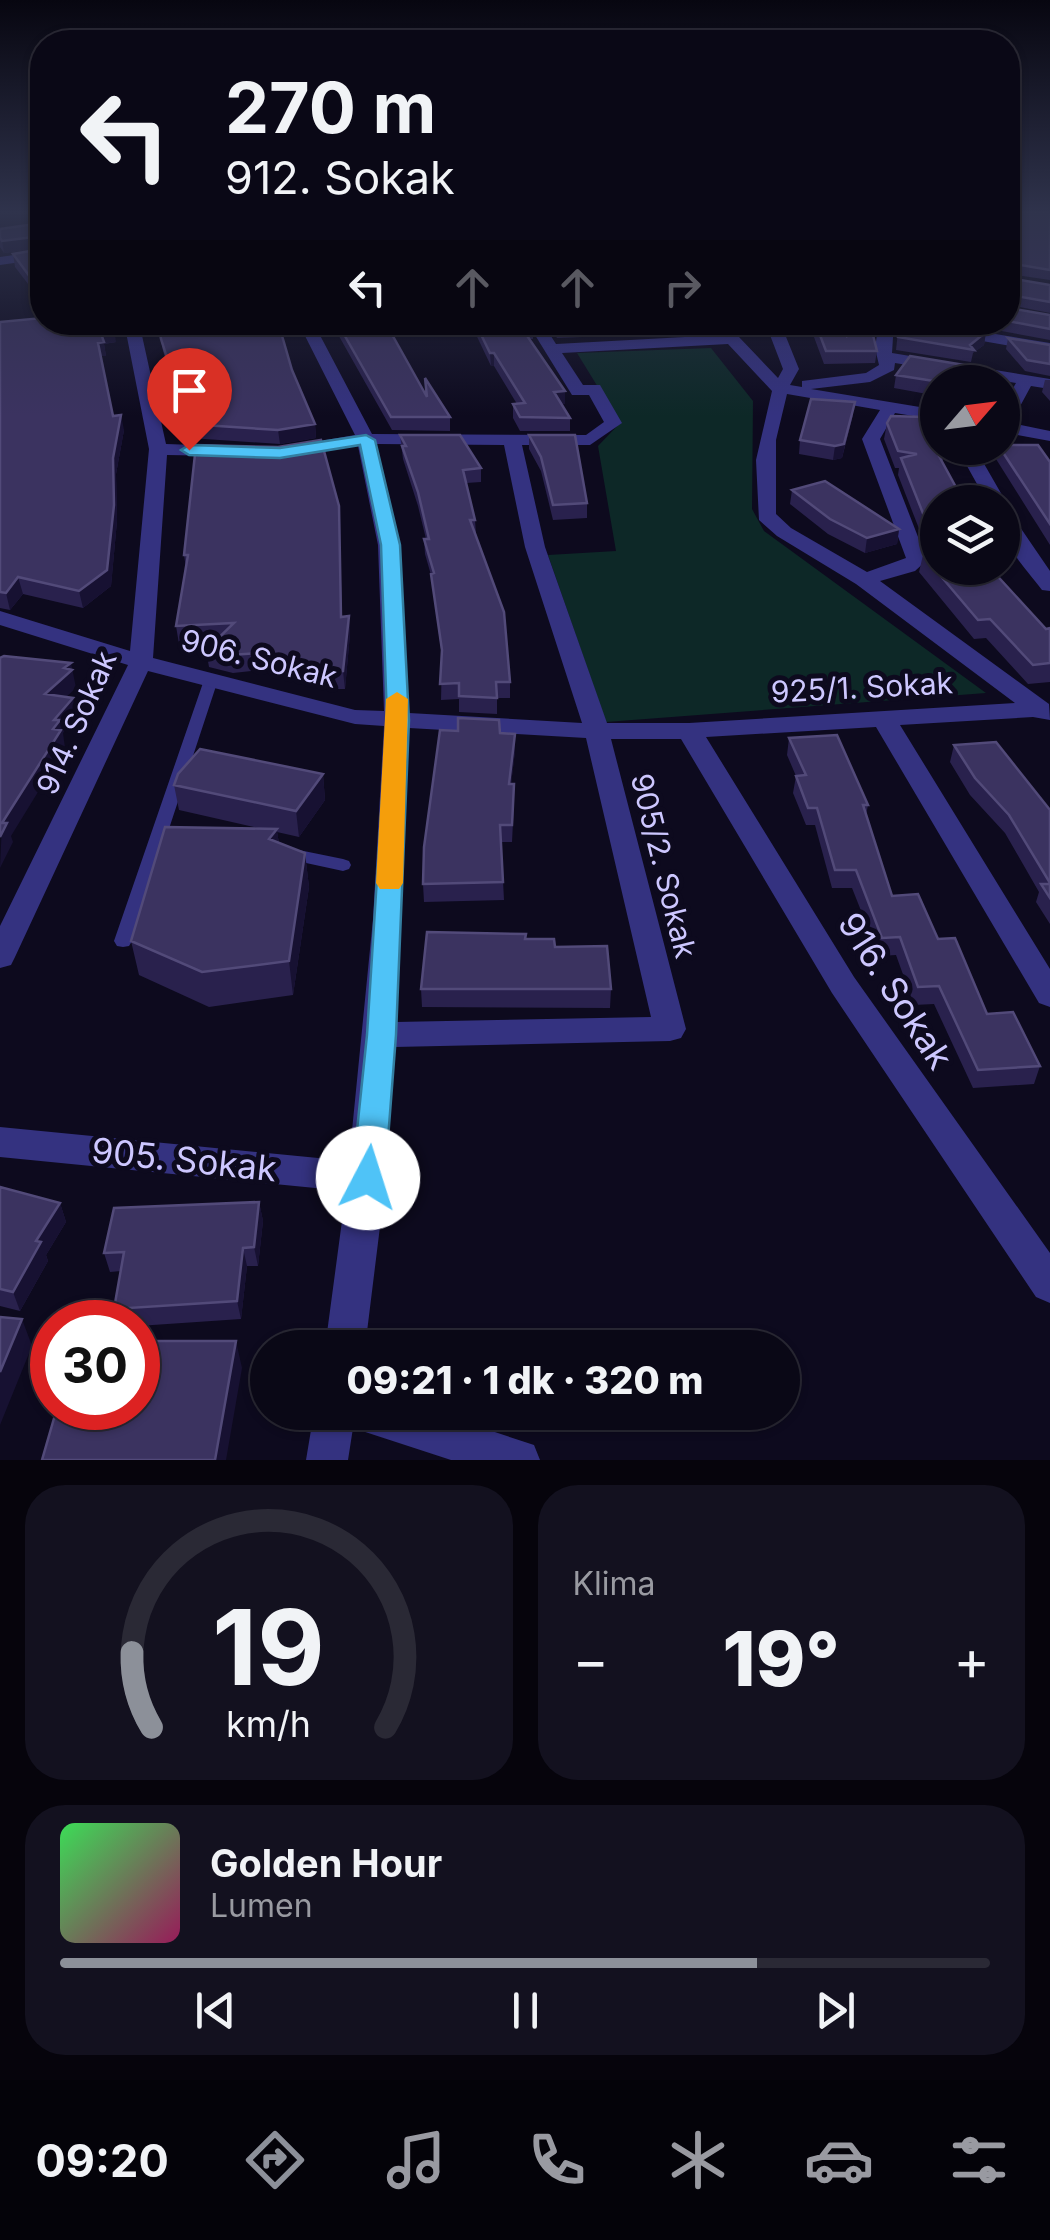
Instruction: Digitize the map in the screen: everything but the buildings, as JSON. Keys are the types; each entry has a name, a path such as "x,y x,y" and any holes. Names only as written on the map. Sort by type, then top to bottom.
{"street":[{"name":"914. Sokak","path":"0,957 141,662 158,449 133,335"},
{"path":"312,335 366,440 390,545 398,720 382,1035 347,1330"},
{"path":"280,453 366,440 590,440 613,423 594,389 578,391 543,335"},
{"path":"730,335 778,388 920,412"},
{"path":"777,335 790,369 778,388 763,480 766,516 784,532 864,578 1045,714"},
{"path":"778,388 870,377 888,367 884,356 886,335"},
{"path":"970,335 1050,348"},
{"path":"552,349 732,340"},
{"path":"884,356 1050,384"},
{"path":"1020,391 1026,380"},
{"path":"864,578 908,567 917,560 871,439 890,407"},
{"path":"1020,429 1050,436"},
{"name":"905/2. Sokak","path":"382,1035 670,1029 596,732 534,547 513,443"},
{"path":"158,449 245,452"},
{"path":"1020,547 1050,585"},
{"name":"906. Sokak","path":"0,618 141,662 355,717 596,732 688,731"},
{"name":"925/1. Sokak","path":"688,731 1045,714"},
{"path":"884,720 1050,994"},
{"name":"916. Sokak","path":"688,731 843,984 1050,1285"},
{"name":"905. Sokak","path":"0,1142 368,1178"},
{"path":"328,1460 333,1430"},
{"path":"422,1430 518,1460"}],"lane":[{"path":"123,941 172,829 211,680"},
{"path":"271,850 344,865"}],"green space":[{"path":"711,348 753,401 752,509 764,531 986,693 606,722 548,555 616,551 598,446 620,423 577,353"}],"slow traffic":[{"path":"389,883 397,699"}],"route":[{"path":"189,450 280,453 366,440 390,545 398,720 382,1035 368,1178"}]}
